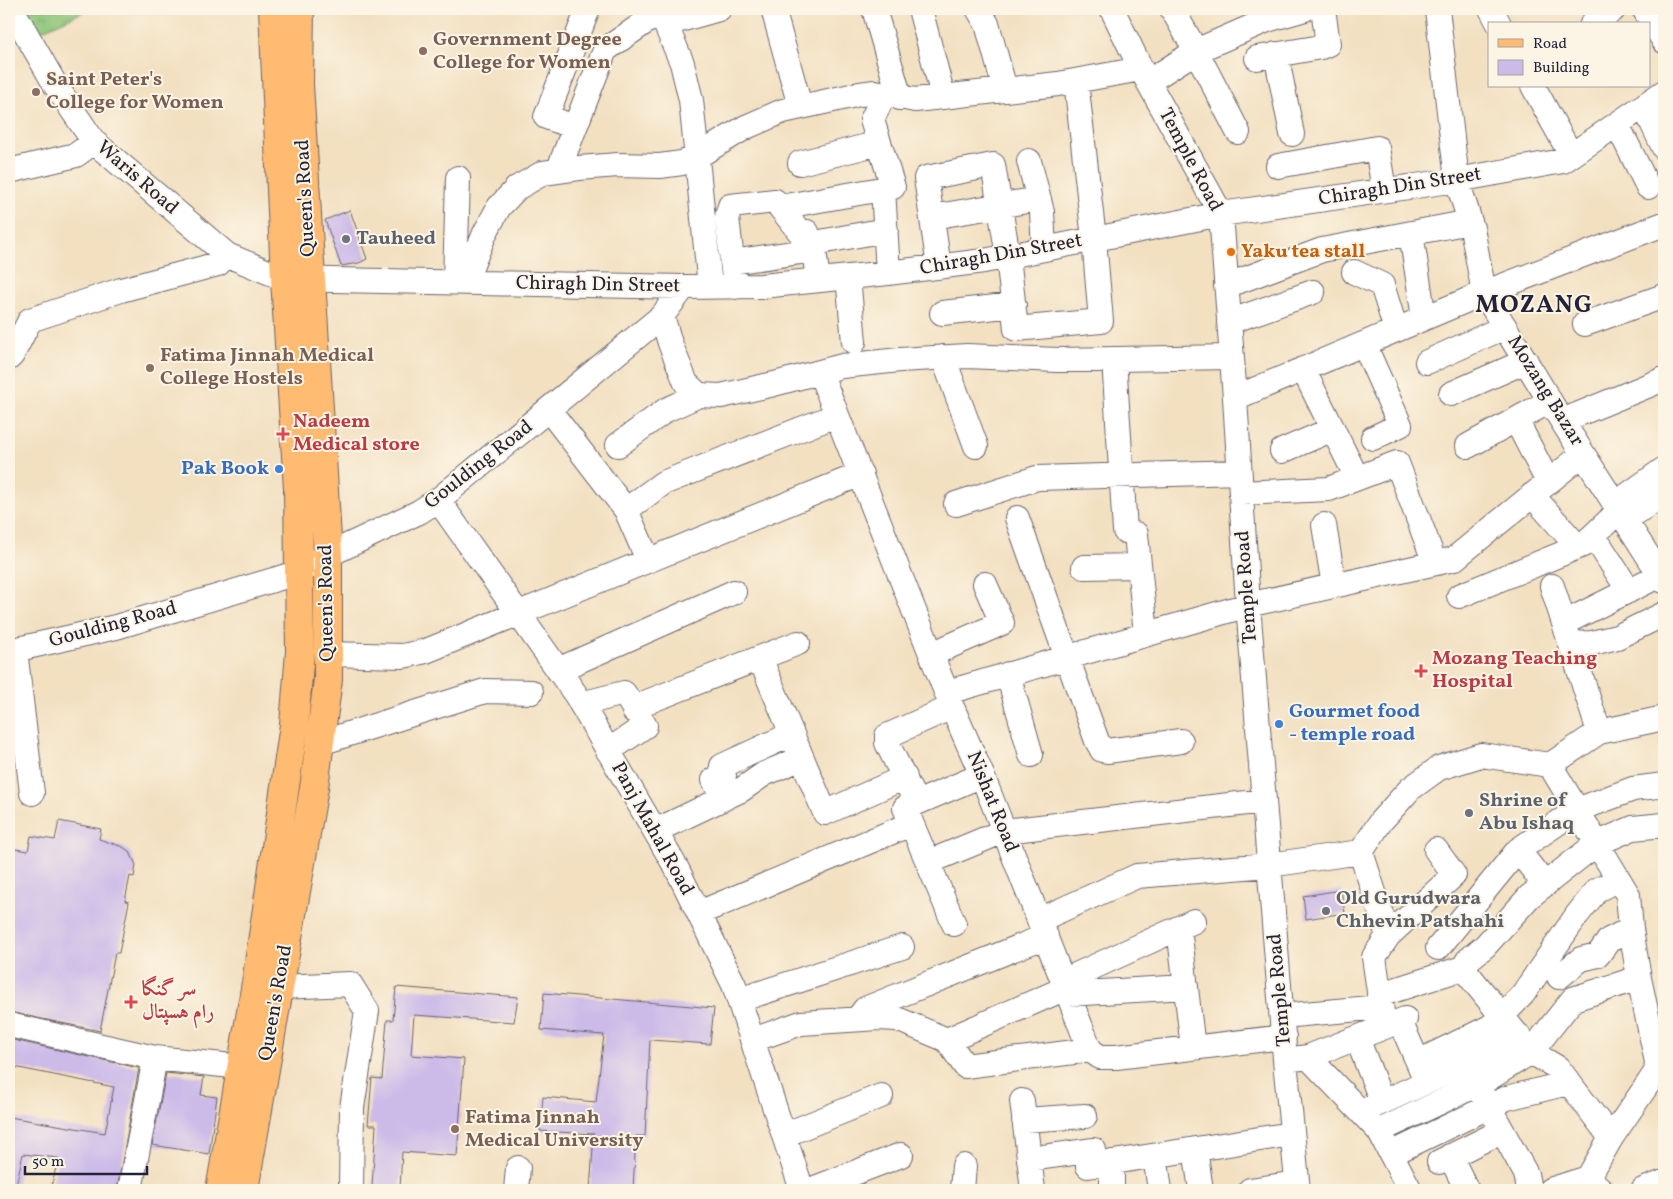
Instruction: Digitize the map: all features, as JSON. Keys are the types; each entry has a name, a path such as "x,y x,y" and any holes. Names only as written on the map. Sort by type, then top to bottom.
{"main road":[{"name":"Queen's Road","path":"244,1190 313,798 328,679 328,555 298,279 272,9"},
{"name":"Queen's Road","path":"220,1190 255,991 294,725 300,652 298,279 300,9"}],"street":[{"name":"Waris Road","path":"12,9 56,86 94,142 227,255 298,279"},
{"path":"575,127 546,117 588,9"},
{"path":"558,171 605,50 662,15 719,9"},
{"path":"773,9 800,106"},
{"path":"874,9 892,96"},
{"path":"920,9 943,96"},
{"path":"978,9 987,24 1005,90"},
{"name":"Temple Road","path":"1112,9 1145,76 1221,214 1248,605 1269,865 1290,1043 1292,1134 1298,1186"},
{"path":"1172,9 1238,132"},
{"path":"460,282 499,207 517,188 543,173 618,165 660,166 682,163 696,157 746,127 783,111 860,94 875,92 915,100 1076,81 1145,76 1266,20 1305,9"},
{"path":"1292,134 1266,56 1321,47 1328,44 1323,9"},
{"name":"Mozang Bazar","path":"1437,9 1457,180 1470,222 1484,293 1583,454 1660,570"},
{"path":"1491,9 1498,22"},
{"path":"1644,9 1650,22"},
{"path":"1595,22 1613,10"},
{"path":"662,15 682,63 691,100 710,287"},
{"path":"1650,22 1659,42"},
{"path":"939,267 926,178 993,165 1008,256 1016,329 1101,321 1094,239 1076,81"},
{"path":"1534,88 1571,154"},
{"name":"Chiragh Din Street","path":"298,279 735,287 762,286 939,267 1008,256 1221,214 1457,180 1563,161 1664,92"},
{"path":"780,207 893,187 872,120 892,96"},
{"path":"1644,106 1664,148"},
{"path":"1617,124 1648,187"},
{"path":"9,171 76,155 94,142"},
{"path":"800,164 880,143"},
{"path":"1278,166 1377,148 1384,190"},
{"path":"1029,161 1042,212 1044,249"},
{"path":"458,178 460,282"},
{"path":"883,188 888,273"},
{"path":"932,217 1039,199"},
{"path":"735,287 727,217 730,206 775,201 811,247"},
{"path":"804,204 818,280"},
{"path":"1226,286 1322,250 1470,222"},
{"path":"1235,398 1484,293 1664,224"},
{"path":"732,262 886,230"},
{"path":"1411,233 1424,318"},
{"path":"9,358 30,320 121,290 218,264 227,255"},
{"path":"1354,272 1382,285 1396,330"},
{"path":"848,277 854,342"},
{"name":"Goulding Road","path":"12,651 116,627 300,572 328,555 419,512 438,500 662,316 684,287"},
{"path":"1229,322 1313,292"},
{"path":"1585,324 1664,296"},
{"path":"942,313 1014,305"},
{"path":"662,316 670,343 686,383 699,395"},
{"path":"1427,362 1505,327"},
{"path":"1364,344 1400,425 1373,438"},
{"path":"618,445 666,410 699,395 721,396 842,366 967,356 1058,360 1232,358"},
{"path":"943,357 976,446"},
{"path":"1114,359 1122,476 1130,533 1139,566 1146,634"},
{"path":"1451,394 1526,362"},
{"path":"1303,369 1357,478"},
{"name":"Nishat Road","path":"820,372 1090,1050"},
{"path":"1468,446 1516,420 1556,411 1664,379"},
{"path":"549,410 626,510 648,560"},
{"path":"626,510 664,483 837,415"},
{"path":"1516,420 1540,489 1629,590"},
{"path":"1282,451 1333,429"},
{"path":"954,924 929,862 905,777 887,743 887,736 950,700 1008,674 1248,605 1454,559 1583,454"},
{"path":"956,504 1037,478 1122,476 1329,488 1397,463 1435,563"},
{"path":"1459,596 1586,541 1620,512 1664,469"},
{"path":"328,654 403,656 426,651 861,474"},
{"path":"1620,512 1664,494"},
{"name":"Panj Mahal Road","path":"438,500 581,704 677,869 734,985 802,1190"},
{"path":"1017,518 1097,741 1102,750 1181,742"},
{"path":"1324,525 1334,586"},
{"path":"1084,567 1139,566"},
{"path":"1567,634 1660,570"},
{"path":"932,654 1002,623 985,584"},
{"path":"1552,586 1599,732"},
{"path":"558,670 734,592"},
{"path":"1567,634 1592,643 1618,637 1664,614"},
{"path":"634,711 647,702 798,643"},
{"path":"12,651 32,793"},
{"path":"760,658 825,813 905,777"},
{"path":"1008,674 1031,754"},
{"path":"320,743 485,690 531,692"},
{"path":"581,704 624,693 645,726 608,751"},
{"path":"856,1019 865,1010 1042,928 1137,876 1269,865 1360,852 1381,821 1410,789 1439,768 1481,755 1550,765 1599,732 1664,718"},
{"path":"723,799 714,780 724,776 722,766 792,734"},
{"path":"655,831 741,790 764,774 802,758"},
{"path":"1550,765 1628,895 1639,978 1658,1062 1656,1072 1610,1138 1595,1184 1550,1190"},
{"path":"699,913 914,813 982,775"},
{"path":"1438,948 1518,850 1576,810 1633,788 1664,785"},
{"path":"929,862 1004,831 1264,801"},
{"path":"752,1040 801,1023 879,1018 897,1019 947,1040 965,1066 1090,1050 1100,1057 1116,1057 1193,1048 1357,1038 1390,1014 1463,968 1468,960 1485,946 1529,898 1596,844 1633,828 1664,825"},
{"path":"1422,1072 1390,1014 1374,957 1388,936 1454,875 1436,850"},
{"path":"1518,850 1544,885"},
{"path":"1360,852 1388,936"},
{"path":"1361,1112 1382,1102 1422,1072 1490,1027 1523,994 1577,914 1597,890 1618,878"},
{"path":"947,1040 1066,988 1187,924 1186,987 1193,1048"},
{"path":"1559,977 1581,959 1598,954 1609,940 1631,929"},
{"path":"739,1000 902,947"},
{"path":"1463,968 1524,1044 1558,1068 1610,1138"},
{"path":"1379,1131 1477,1085 1573,999 1639,978"},
{"path":"279,988 350,984 367,1011 352,1108 351,1190"},
{"path":"1066,988 1186,987"},
{"path":"1290,1043 1390,1014"},
{"path":"9,1025 155,1058 242,1066"},
{"path":"1357,1038 1382,1102"},
{"path":"1290,1043 1379,1131 1410,1190"},
{"path":"1422,1072 1498,1049 1524,1044"},
{"path":"130,1190 155,1058"},
{"path":"1391,1154 1507,1098 1568,1083"},
{"path":"1477,1085 1526,1174 1529,1190"},
{"path":"784,1135 881,1096"},
{"path":"1033,1190 1023,1110 1085,1116"},
{"path":"1467,1190 1444,1159 1502,1131"},
{"path":"1029,1159 1098,1159 1154,1156 1292,1134"},
{"path":"1195,1149 1201,1190"},
{"path":"810,1190 901,1155"},
{"path":"1154,1156 1160,1190"},
{"path":"1098,1159 1112,1190"},
{"path":"962,1190 964,1166"},
{"path":"1250,1190 1298,1186"}],"green space":[{"path":"21,9 90,9 34,34"}],"building":[{"name":"Tauheed","path":"350,210 367,259 359,263 341,266 325,220"},
{"path":"59,821 101,829 99,839 123,847 130,852 136,865 134,877 130,876 125,901 129,902 119,953 115,953 100,1031 9,1012 9,848 28,851 31,836 55,840"},
{"name":"Old Gurudwara Chhevin Patshahi","path":"1341,890 1345,913 1306,919 1303,896"},
{"path":"396,987 518,997 514,1022 414,1015 411,1055 464,1059 457,1156 402,1152 400,1189 372,1187 376,1125 368,1125 372,1078 382,1079 387,1020 393,1020"},
{"path":"544,993 714,1008 710,1044 650,1040 645,1136 636,1136 633,1190 590,1190 594,1134 540,1131 543,1097 596,1102 604,1035 541,1030"},
{"path":"9,1039 139,1068 117,1190 51,1190 58,1158 23,1154 15,1190 9,1190 9,1117 105,1133 114,1087 9,1066"},
{"path":"166,1073 204,1077 201,1095 217,1097 209,1154 152,1145"}],"place":[{"name":"Government Degree College for Women","path":"423,51"},
{"name":"Saint Peter's College for Women","path":"36,92"},
{"name":"Tauheed","path":"346,239"},
{"name":"Yaku tea stall","path":"1231,252"},
{"name":"Fatima Jinnah Medical College Hostels","path":"150,368"},
{"name":"Nadeem Medical store","path":"283,434"},
{"name":"Pak Book","path":"279,469"},
{"name":"Mozang Teaching Hospital","path":"1421,671"},
{"name":"Gourmet food - temple road","path":"1279,724"},
{"name":"Shrine of Abu Ishaq","path":"1469,813"},
{"name":"Old Gurudwara Chhevin Patshahi","path":"1326,911"},
{"name":"سر گنگا رام ہسپتال","path":"131,1002"},
{"name":"Fatima Jinnah Medical University","path":"455,1129"}],"district":[{"name":"MOZANG","path":"1534,305"}]}
